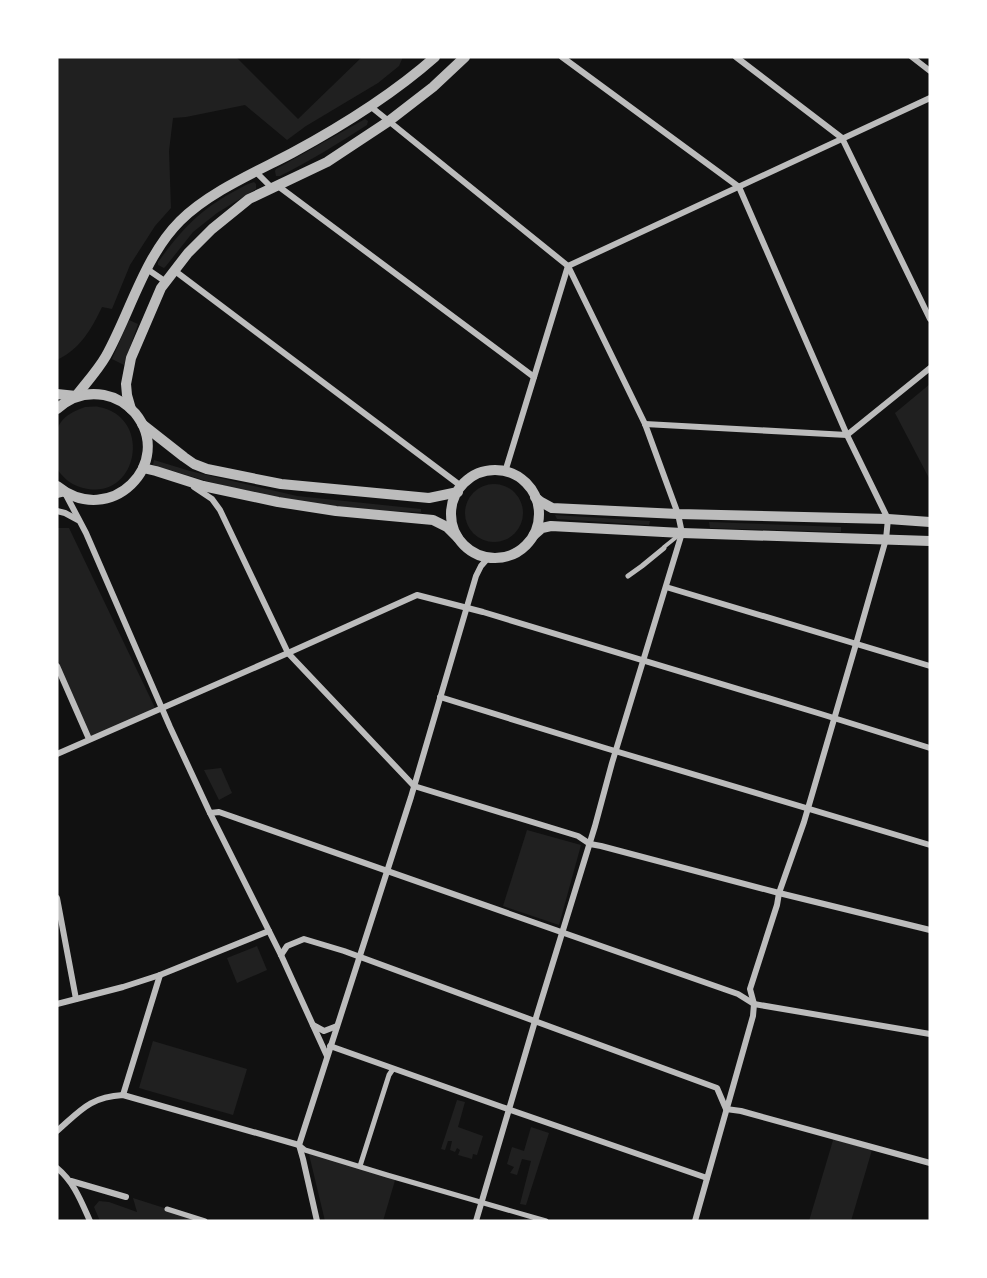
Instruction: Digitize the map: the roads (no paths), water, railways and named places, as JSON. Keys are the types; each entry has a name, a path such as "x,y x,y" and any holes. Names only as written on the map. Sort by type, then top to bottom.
{"street":[{"path":"57,409 76,396 105,357 147,269 165,238 198,205 356,116 435,57"},
{"path":"131,409 126,384 128,371 162,288 188,253 227,216 249,199 327,162 389,121 433,87 465,57"},
{"path":"562,57 739,187 847,435 888,519 886,539 856,644 750,989 754,1004 753,1016 695,1221"},
{"path":"736,57 842,138 930,319"},
{"path":"912,57 930,71"},
{"path":"505,472 568,266 930,98"},
{"path":"370,106 568,266 645,424 678,514 682,533 476,1221"},
{"path":"255,171 534,377"},
{"path":"147,269 166,282"},
{"path":"175,270 459,489"},
{"path":"645,424 847,435 930,368"},
{"path":"57,394 105,395 119,400 131,409 142,424 183,457 207,469 281,484 429,498 459,489"},
{"path":"60,491 82,500 101,500 118,495 133,484 143,468 147,454 147,439 142,424"},
{"path":"143,468 203,486 278,502 336,511 433,520 447,527 476,554 488,558 502,558 515,554 526,546 542,528 551,526 682,533 930,541"},
{"path":"458,538 452,525 451,511 454,498 470,478 493,471 505,472 528,485 539,509 534,535"},
{"path":"184,480 212,499 220,510 288,653 414,786 578,836 590,844 930,930"},
{"path":"60,491 80,521 210,813 281,954 327,1056"},
{"path":"535,497 552,508 930,522"},
{"path":"57,511 80,521"},
{"path":"628,576 663,548"},
{"path":"317,1221 299,1145 414,786 476,576 488,558"},
{"path":"666,587 930,666"},
{"path":"57,754 417,595 930,748"},
{"path":"57,666 89,740"},
{"path":"440,697 615,752 930,845"},
{"path":"210,813 219,812 563,932 738,994 754,1004 930,1034"},
{"path":"57,898 76,999"},
{"path":"57,1004 160,975 269,932"},
{"path":"281,954 287,946 304,939 359,956 717,1088 726,1108"},
{"path":"123,1095 160,975"},
{"path":"313,1025 324,1031 337,1026"},
{"path":"330,1046 707,1178"},
{"path":"360,1166 376,1112 393,1069"},
{"path":"57,1131 92,1101 123,1095 299,1145 305,1149 360,1166 546,1221"},
{"path":"726,1108 930,1163"},
{"path":"57,1167 77,1191 90,1221"},
{"path":"70,1181 126,1197"},
{"path":"167,1209 205,1221"}],"lane":[{"path":"663,548 682,533"}]}
